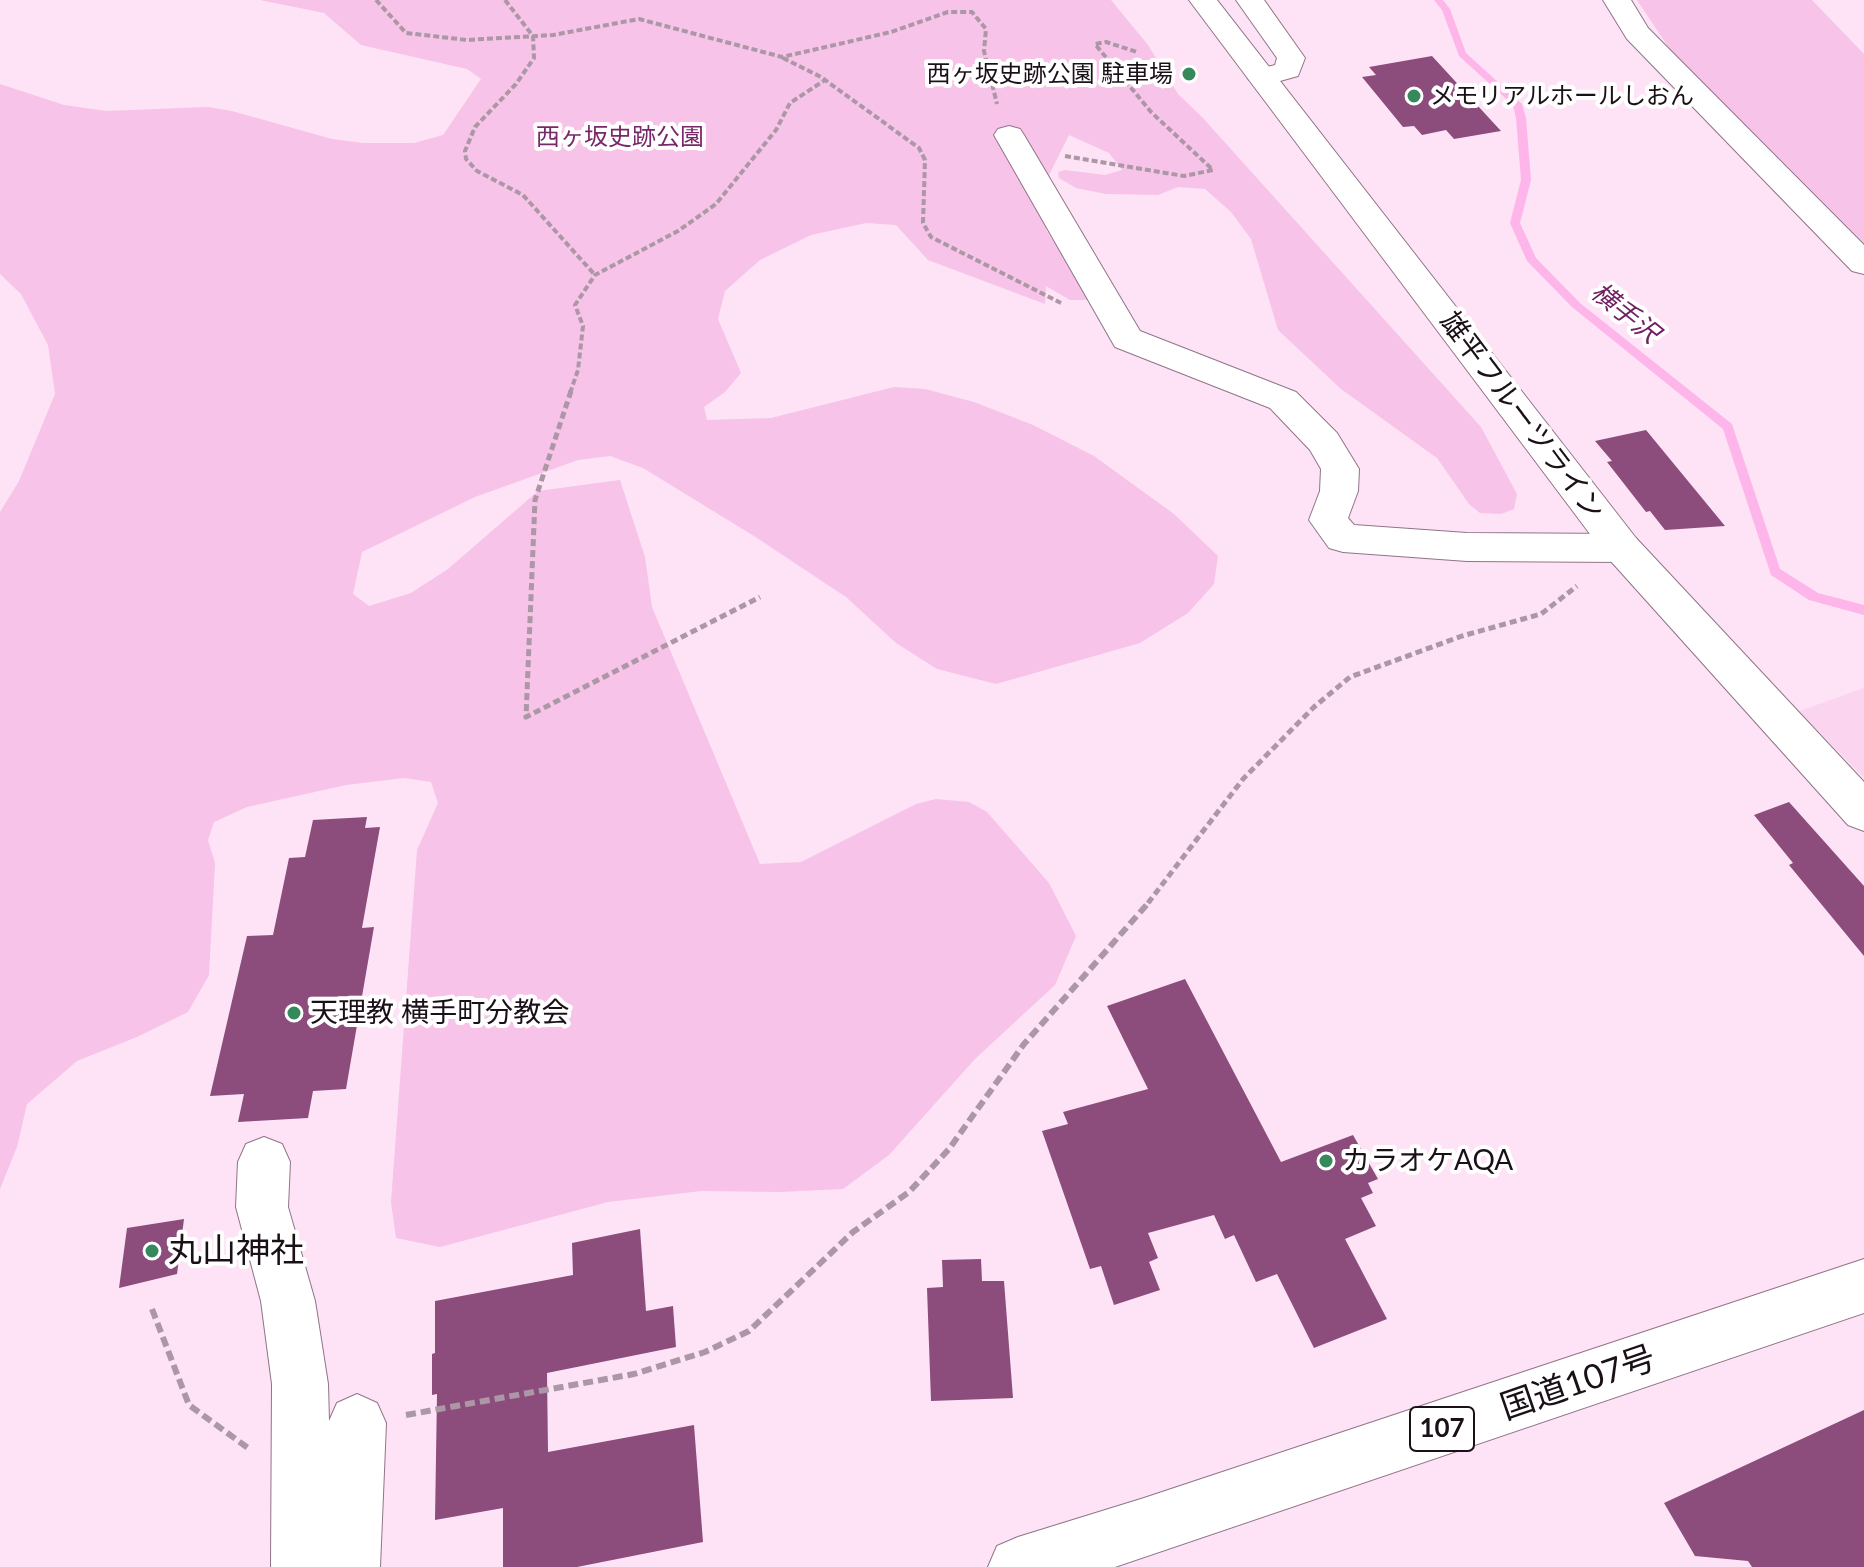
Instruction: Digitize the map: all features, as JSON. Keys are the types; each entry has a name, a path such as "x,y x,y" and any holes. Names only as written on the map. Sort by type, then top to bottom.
{"main road":[{"name":"雄平フルーツライン","path":"1203,0 1612,548 1864,812"},
{"path":"1250,0 1291,58 1288,70 1262,77"},
{"path":"1617,0 1637,33 1864,264"},
{"path":"1013,141 1127,339 1283,400 1324,442 1340,469 1339,491 1328,520 1343,538 1467,547 1612,548"},
{"path":"264,1162 262,1207 288,1301 300,1384 301,1567"},
{"name":"国道107号","path":"1018,1567 1173,1519 1864,1286"},
{"path":"350,1567 357,1423"}],"path":[{"path":"376,0 406,33 467,40 533,36 639,19 782,57 825,80 919,148 925,160 923,223 931,237 1127,339"},
{"path":"505,0 533,36 534,58 516,84 475,127 465,151 466,159 477,171 523,195 595,275"},
{"path":"782,57 891,32 948,12 972,12 986,29 984,51 991,90 1013,141 1184,176 1213,170 1151,112 1095,44 1106,42 1137,52"},
{"path":"760,597 526,717 535,500 578,370 583,326 575,305 595,275 678,231 716,204 776,130 790,103 825,80"},
{"path":"357,1423 634,1374 705,1352 749,1331 853,1232 909,1192 949,1149 1024,1044 1134,922 1243,779 1314,707 1350,677 1462,636 1541,614 1581,583 1612,548"},
{"path":"152,1309 189,1405 301,1486"}],"shaded area":[{"path":"1864,688 1864,778 1799,711"}],"green space":[{"name":"西ヶ坂史跡公園","path":"260,0 1111,0 1148,45 1178,94 1481,427 1517,494 1514,509 1501,514 1480,513 1469,504 1437,458 1341,389 1278,330 1251,239 1231,212 1205,189 1178,187 1158,195 1106,194 1076,188 1059,178 1058,172 1065,170 1105,175 1122,170 1109,153 1069,135 1047,179 1046,230 1086,289 1087,300 1070,300 1046,286 1045,304 928,260 896,225 866,223 811,235 760,260 725,291 718,319 741,373 725,392 704,407 707,420 771,418 894,387 925,389 974,402 1033,425 1094,456 1174,514 1218,556 1214,584 1188,613 1140,643 996,684 937,669 896,643 846,597 754,536 643,468 610,456 578,460 475,497 362,552 353,594 369,606 411,593 448,569 538,491 620,480 645,557 652,607 760,864 801,862 916,804 936,799 969,802 987,812 1049,883 1076,936 1055,985 975,1059 889,1155 843,1189 701,1191 608,1202 440,1247 396,1238 391,1202 417,850 438,803 431,782 404,778 346,785 247,807 214,822 208,840 215,863 209,975 188,1012 77,1061 27,1104 17,1147 0,1189 0,512 19,481 55,394 48,345 21,294 0,274 0,84 64,105 106,111 208,107 332,139 363,143 414,143 443,135 481,79 467,69 361,45 324,13"},
{"path":"1637,0 1812,0 1864,54 1864,243 1669,48"}],"building":[{"name":"メモリアルホールしおん","path":"1432,56 1501,131 1454,139 1446,130 1422,135 1414,126 1403,127 1362,77 1376,75 1369,67"},
{"path":"1646,430 1725,526 1665,530 1650,511 1646,512 1607,462 1612,461 1595,441"},
{"path":"1789,802 1864,886 1864,956 1789,865 1793,863 1754,815"},
{"name":"天理教 横手町分教会","path":"367,817 365,828 380,827 362,928 374,927 346,1089 313,1091 308,1118 238,1122 244,1094 210,1096 247,936 273,935 289,858 305,857 313,820"},
{"name":"カラオケAQA","path":"1185,979 1281,1162 1353,1135 1378,1179 1368,1183 1373,1193 1361,1198 1376,1226 1345,1239 1387,1319 1314,1348 1277,1274 1256,1282 1234,1235 1225,1239 1214,1215 1148,1233 1158,1258 1149,1262 1160,1290 1114,1305 1101,1266 1090,1269 1042,1131 1068,1124 1063,1112 1148,1089 1107,1006"},
{"name":"丸山神社","path":"184,1219 177,1274 119,1288 127,1228"},
{"path":"640,1229 646,1311 673,1306 676,1347 547,1373 548,1452 694,1425 703,1542 577,1567 503,1567 503,1508 435,1520 437,1394 432,1395 432,1354 435,1353 435,1301 573,1275 572,1243"},
{"path":"981,1259 982,1281 1004,1281 1013,1398 931,1401 927,1288 943,1287 942,1260"},
{"path":"1864,1410 1864,1567 1752,1567 1748,1561 1695,1556 1664,1503"}],"waterway":[{"name":"横手沢","path":"1438,0 1446,9 1462,54 1517,104 1526,180 1515,223 1531,259 1576,305 1728,427 1775,572 1814,597 1864,610"}],"place":[{"name":"西ヶ坂史跡公園 駐車場","path":"1189,74"},
{"name":"メモリアルホールしおん","path":"1414,96"},
{"name":"天理教 横手町分教会","path":"294,1013"},
{"name":"カラオケAQA","path":"1326,1161"},
{"name":"丸山神社","path":"152,1251"}]}
